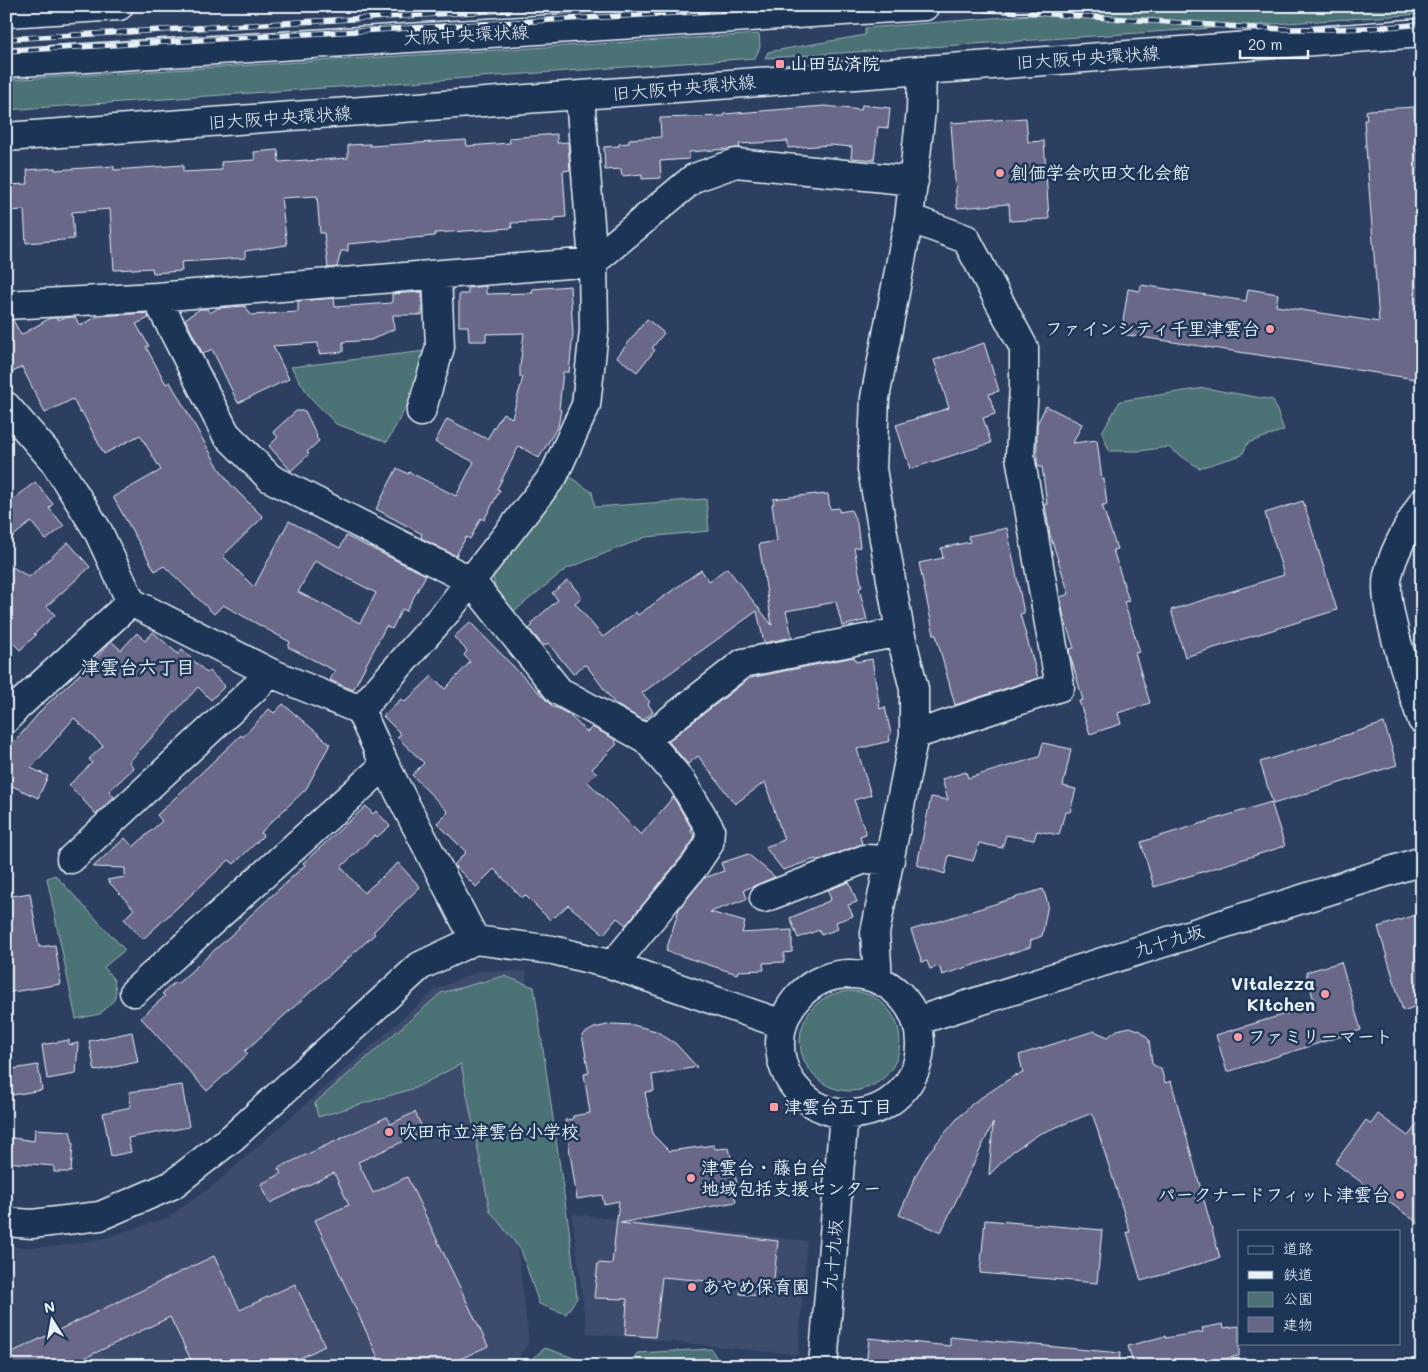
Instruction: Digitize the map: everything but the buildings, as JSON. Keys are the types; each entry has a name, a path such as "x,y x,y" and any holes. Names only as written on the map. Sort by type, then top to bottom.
{"main road":[{"path":"6,13 119,6"},
{"name":"大阪中央環状線","path":"6,63 925,6"},
{"name":"旧大阪中央環状線","path":"6,137 580,97 1422,33"},
{"path":"878,980 875,933 914,735 914,689 900,632 872,469 875,398 909,218 921,111 922,70"},
{"path":"360,710 448,610 554,475 586,405 594,331 592,262 580,97"},
{"path":"6,305 156,297 592,262 694,178 736,163 914,181"},
{"path":"909,218 966,239 1024,348 1020,456 1060,687 914,735"},
{"path":"421,412 440,347 437,275"},
{"path":"156,297 226,434 270,478 471,581 560,691 646,739 683,783 710,829 709,844 695,865 613,965"},
{"path":"6,406 54,461 98,531 130,602 271,673 360,710 385,764 475,940"},
{"path":"1422,503 1397,547 1387,577 1389,611 1422,720"},
{"path":"6,719 130,602"},
{"path":"646,739 743,663 900,632"},
{"path":"71,859 271,673"},
{"path":"134,992 385,764"},
{"path":"764,898 865,860 890,860"},
{"name":"九十九坂","path":"916,1021 1422,861"},
{"path":"6,1222 32,1224 100,1216 172,1185 233,1137 420,966 475,940 553,950 613,965 782,1024"},
{"path":"855,974 878,980 894,990 908,1004 916,1021 920,1043 917,1065 907,1085 890,1102 868,1112 844,1114 826,1110 808,1101 794,1087 784,1068 779,1046 782,1024 793,1003 810,986 832,976 855,974"},
{"name":"九十九坂","path":"823,1366 844,1114"}],"shaded area":[{"name":"吹田市立津雲台小学校","path":"479,971 527,971 519,1049 497,1078 529,1343 512,1366 6,1366 6,1270 13,1247 53,1247 101,1239 167,1218 213,1186 435,990"},
{"name":"あやめ保育園","path":"572,1214 807,1241 798,1355 587,1333"}],"green space":[{"path":"1146,6 1422,6 1422,14 765,58 768,52 865,35 865,28"},
{"path":"759,34 760,47 755,58 6,110 6,80"},
{"path":"426,351 411,398 387,442 336,424 309,396 291,367"},
{"path":"1204,388 1273,400 1284,430 1248,443 1242,455 1199,468 1168,447 1139,451 1109,451 1102,432 1120,401"},
{"path":"570,477 592,492 595,507 706,499 709,531 646,537 566,569 513,612 495,589 493,576"},
{"path":"55,875 125,950 104,967 114,980 116,990 114,1000 100,1014 76,1019 47,878"},
{"path":"504,976 534,987 569,1229 577,1298 566,1314 539,1304 521,1250 490,1211 461,1064 415,1088 318,1117 315,1103 441,993"},
{"path":"850,991 860,992 878,999 892,1013 899,1031 899,1051 892,1069 878,1083 860,1090 850,1091 840,1090 822,1083 808,1069 801,1051 800,1041 801,1031 808,1013 822,999 840,992"},
{"path":"545,1348 597,1366 512,1366 515,1363 529,1361"},
{"path":"711,1349 722,1366 630,1366 637,1353"}],"railway":[{"path":"6,39 577,6"},
{"path":"1134,6 1220,9 1305,6"},
{"path":"6,51 781,7 963,8 1277,29 1359,28 1422,24"}],"place":[{"name":"山田弘済院","path":"780,64"},
{"name":"創価学会吹田文化会館","path":"1000,173"},
{"name":"ファインシティ千里津雲台","path":"1270,329"},
{"name":"Vitalezza Kitchen","path":"1325,994"},
{"name":"ファミリーマート","path":"1238,1037"},
{"name":"津雲台五丁目","path":"774,1107"},
{"name":"吹田市立津雲台小学校","path":"389,1132"},
{"name":"津雲台・藤白台 地域包括支援センター","path":"691,1178"},
{"name":"パークナードフィット津雲台","path":"1400,1195"},
{"name":"あやめ保育園","path":"692,1287"}],"district":[{"name":"津雲台六丁目","path":"138,667"}]}
